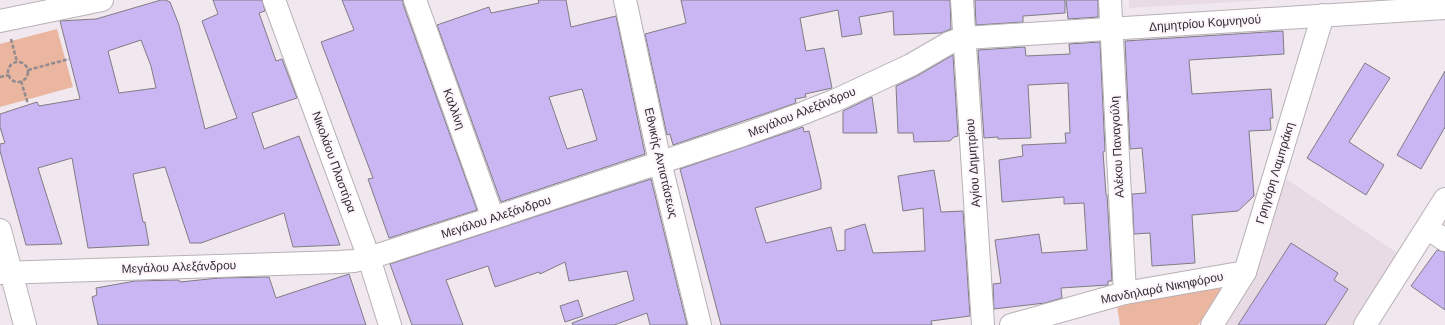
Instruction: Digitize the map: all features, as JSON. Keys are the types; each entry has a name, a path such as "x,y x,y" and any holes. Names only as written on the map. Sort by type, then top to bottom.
{"street":[{"path":"0,21 102,0"},
{"name":"Νικολάου Πλαστήρα","path":"274,0 369,258 390,325"},
{"name":"Καλλίνη","path":"415,0 493,218"},
{"name":"Εθνικής Αντιστάσεως","path":"625,0 660,162 700,325"},
{"name":"Αγίου Δημητρίου","path":"962,0 984,325"},
{"name":"Αλέκου Παναγούλη","path":"1110,0 1125,293"},
{"name":"Δημητρίου Κομνηνού","path":"964,38 1445,8"},
{"name":"Γρηγόρη Λαμπράκη","path":"1212,325 1245,272 1323,15"},
{"name":"Μεγάλου Αλεξάνδρου","path":"5,272 339,262 369,258 743,135 836,100 911,65 949,43 964,38"},
{"path":"1365,325 1436,234 1445,199"},
{"path":"0,230 5,272 25,325"},
{"name":"Μανδηλαρά Νικηφόρου","path":"1011,325 1125,293 1245,272"}],"path":[{"path":"28,70 69,59"},
{"path":"14,63 23,63 28,70 26,78 21,81 15,81 10,78 9,75 9,69 14,63"},
{"path":"0,77 9,75"},
{"path":"21,81 28,104"}],"shaded area":[{"path":"1129,0 1269,0 1129,8"},
{"path":"57,29 73,87 0,107 0,44"},
{"path":"1286,179 1399,254 1352,325 1223,325 1255,272"},
{"path":"1214,284 1222,290 1198,325 1120,325 1117,306"}],"building":[{"path":"161,0 170,2 179,25 205,129 237,118 202,21 218,14 213,0 262,0 265,11 259,13 276,61 282,59 297,98 252,113 264,149 299,136 340,245 293,247 284,213 201,243 190,243 165,167 133,174 149,245 88,248 72,158 38,168 62,244 26,245 0,151 0,144 5,143 0,127 0,114 37,102 39,106 80,99 60,21 96,19","holes":["141,40 151,66 156,88 119,93 108,51"]},
{"path":"342,0 403,0 403,4 477,210 389,238 368,179 373,178 321,42 354,30"},
{"path":"538,0 566,0 571,27 616,16 645,154 501,202 437,25 489,7 491,13 539,3","holes":["582,89 597,140 567,149 549,97"]},
{"path":"681,0 950,0 951,29 941,33 894,35 893,11 859,17 862,34 842,37 838,10 800,18 806,51 824,48 832,88 805,94 806,97 795,99 796,103 673,145 670,134 667,135 645,34 686,23"},
{"path":"975,0 1065,0 1065,13 1023,16 1023,22 976,25"},
{"path":"1066,0 1098,0 1098,17 1068,19"},
{"path":"1283,31 1284,54 1189,60 1192,94 1271,89 1273,118 1270,118 1271,130 1249,131 1254,196 1238,211 1192,215 1195,263 1152,266 1150,233 1134,234 1132,194 1146,193 1142,148 1130,149 1125,41"},
{"path":"1100,42 1105,151 1103,152 1112,281 1108,281 1108,285 1061,288 1062,298 1045,303 994,309 993,284 1001,283 995,240 1039,234 1042,253 1087,250 1084,203 1064,204 1064,197 1002,202 999,160 1023,156 1022,145 1066,143 1065,133 1070,133 1068,83 1028,85 1031,138 984,138 978,50 1025,47 1026,56 1070,54 1069,44"},
{"path":"953,55 958,136 954,137 950,141 914,142 913,133 898,133 896,86 917,76"},
{"path":"1365,63 1390,78 1349,142 1384,165 1366,195 1307,158"},
{"path":"1445,71 1445,127 1421,169 1397,155"},
{"path":"872,97 877,133 843,133 843,111"},
{"path":"803,127 804,132 809,131 821,182 821,189 755,208 766,243 831,227 837,251 845,250 845,230 865,224 873,253 925,251 923,208 903,211 898,176 934,170 941,212 963,211 970,316 931,321 932,325 721,325 680,169"},
{"path":"651,179 687,325 650,325 647,313 614,325 573,325 572,323 634,300 627,271 569,281 565,262 540,274 539,272 495,287 488,266 446,280 463,325 412,325 390,264"},
{"path":"1291,243 1338,273 1334,280 1348,289 1325,325 1238,325"},
{"path":"1437,250 1445,252 1445,310 1411,286"},
{"path":"349,274 366,325 98,325 92,297 97,295 96,288 135,281 179,280 180,282 219,278 269,277 276,298"},
{"path":"578,300 583,316 565,322 560,306"}]}
